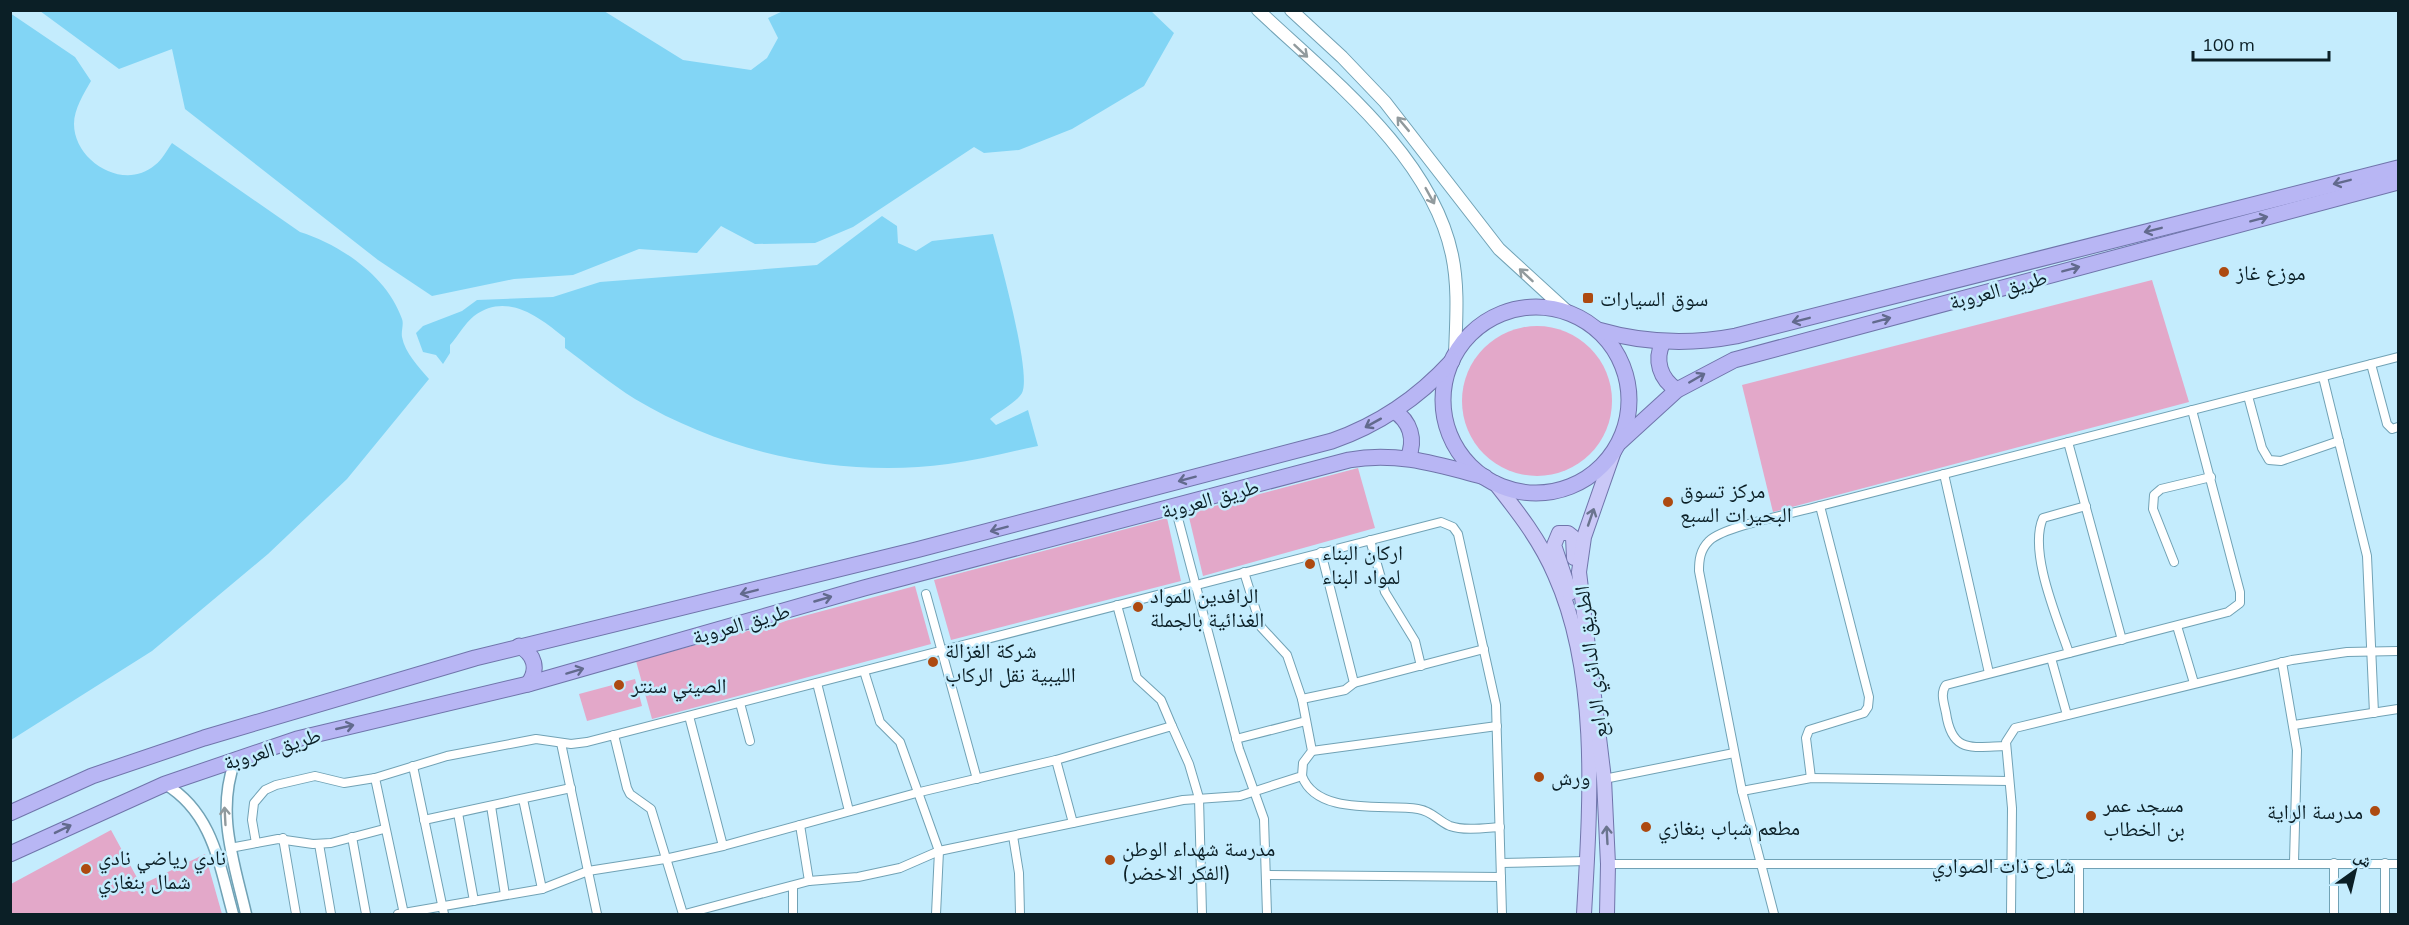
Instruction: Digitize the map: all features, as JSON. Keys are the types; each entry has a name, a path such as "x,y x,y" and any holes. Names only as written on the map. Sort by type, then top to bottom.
{"highway":[{"name":"طريق العروبة","path":"1598,330 1663,342 1700,341 1736,336 2398,168"},
{"name":"طريق العروبة","path":"1617,446 1677,390 1712,370 1750,355 2398,182"},
{"path":"1540,307 1570,314 1598,330 1618,356 1629,388 1627,421 1617,446 1591,475 1560,490 1527,492 1490,480 1461,454 1447,425 1444,393 1453,358 1474,331 1500,315 1519,309 1540,307"},
{"path":"1663,342 1659,352 1660,369 1664,379 1677,390"},
{"name":"طريق العروبة","path":"10,813 92,776 204,738 519,646 916,550 1318,445 1358,431 1394,411 1431,383 1453,358"},
{"path":"1394,411 1410,428 1412,446 1408,458"},
{"name":"طريق العروبة","path":"12,852 165,784 236,758 332,730 528,684 853,591 1349,460 1384,456 1408,458 1490,480"},
{"path":"519,646 528,652 535,665 534,675 528,684"}],"main road":[{"path":"1258,10 1347,94 1381,130 1428,192 1445,229 1453,261 1456,295 1453,358"},
{"path":"1291,10 1342,57 1391,110 1499,249 1570,314"},
{"name":"الطريق الدائري الرابع","path":"1607,915 1608,864 1604,779 1580,580 1582,546 1617,446"},
{"name":"الطريق الدائري الرابع","path":"1490,480 1521,517 1544,552 1572,623 1579,656 1587,740 1587,861 1584,915"},
{"path":"1572,623 1568,584 1554,544 1555,538 1562,532 1573,537 1575,568 1580,580"}],"street":[{"path":"1774,915 1742,791 1699,572 1701,554 1710,540 1717,535 1820,506 2398,357"},
{"path":"2371,364 2387,424 2392,429 2398,427"},
{"path":"2323,377 2367,556 2374,713"},
{"path":"2248,396 2262,448 2272,462 2339,441"},
{"path":"2006,746 1967,746 1955,740 1948,729 1944,687 1948,683 2177,626 2228,612 2240,603 2240,592 2192,410"},
{"path":"2068,442 2122,640"},
{"path":"1944,474 1989,673"},
{"path":"2174,562 2153,509 2154,495 2161,489 2211,477"},
{"path":"1811,778 1806,738 1809,730 1864,713 1868,707 1869,697 1820,506"},
{"path":"2069,653 2041,561 2040,529 2043,518 2049,515 2086,506"},
{"path":"1175,507 1236,739 1264,819 1267,915"},
{"path":"256,843 252,808 265,790 310,776 325,777 344,783 375,778 447,756 531,739 581,744 1437,522 1446,522 1454,527 1494,695 1497,726 1502,915"},
{"path":"1370,540 1385,592 1414,641 1421,666"},
{"path":"1321,552 1354,683"},
{"path":"1244,572 1261,627 1287,655 1302,699 1312,751"},
{"path":"926,594 977,779"},
{"path":"1117,605 1137,678 1161,700 1189,764 1199,798 1202,915"},
{"path":"2177,626 2194,683"},
{"path":"1302,699 1345,690 1354,683 1484,649"},
{"path":"2011,915 2009,782 2006,746 2008,735 2015,728 2282,662 2338,653 2398,651"},
{"path":"2051,658 2067,715"},
{"path":"2282,662 2297,750 2294,862"},
{"path":"864,671 880,722 900,742 920,792 939,851 936,915"},
{"path":"817,683 849,812"},
{"path":"740,703 750,741"},
{"path":"2294,725 2398,709"},
{"path":"689,716 723,846"},
{"path":"1236,739 1306,721"},
{"path":"375,778 402,914 443,910 474,901 542,889 588,871 665,859 723,846 920,792 1056,760 1172,726"},
{"path":"1497,726 1312,751 1303,763 1302,776 1310,791 1332,803 1420,809 1437,815 1451,826 1500,827"},
{"path":"614,735 627,788 630,794 651,809 684,915 809,881 858,877 900,868 939,851 1199,798 1240,796 1302,776"},
{"path":"561,743 597,915"},
{"path":"1604,779 1734,753"},
{"path":"236,758 225,804 230,848 246,915"},
{"path":"1056,760 1072,823"},
{"path":"413,766 443,910"},
{"path":"1742,791 1811,778 2009,782"},
{"path":"165,784 188,801 205,824 213,842 233,915"},
{"path":"424,820 571,788"},
{"path":"523,799 542,889"},
{"path":"491,806 505,895"},
{"path":"458,813 474,901"},
{"path":"800,825 809,881"},
{"path":"230,848 283,838 320,844 384,829"},
{"path":"1012,836 1019,873 1020,915"},
{"path":"352,837 366,915"},
{"path":"283,838 296,915"},
{"path":"320,844 331,915"},
{"path":"1501,863 1587,861"},
{"name":"شارع ذات الصواري","path":"1608,864 2079,866 2294,862 2398,864"},
{"path":"2334,863 2334,915"},
{"path":"2385,863 2385,915"},
{"path":"2079,866 2079,915"},
{"path":"1267,875 1502,877"},
{"path":"793,886 793,915"}],"shaded area":[{"path":"2152,280 2189,402 1773,512 1742,385"},
{"path":"1537,326 1566,332 1590,348 1606,372 1612,401 1606,430 1590,454 1566,470 1537,476 1508,470 1484,454 1468,430 1462,401 1468,372 1484,348 1508,332"},
{"path":"1358,468 1375,528 1203,576 1188,513"},
{"path":"1167,518 1181,581 951,640 934,580"},
{"path":"915,586 931,644 652,719 636,661"},
{"path":"635,679 642,706 587,721 579,694"},
{"name":"نادي رياضي نادي شمال بنغازي","path":"111,830 141,885 205,854 222,914 11,914 11,884"}],"water":[{"path":"40,11 604,11 683,60 751,70 767,58 778,38 768,18 783,11 1151,11 1174,33 1144,86 1072,129 1019,150 984,153 974,147 853,227 815,243 755,244 721,226 697,253 639,249 573,275 514,279 432,296 378,260 185,109 172,49 119,69"},
{"path":"10,13 75,57 91,81 78,107 74,124 76,137 82,150 91,160 116,174 143,173 158,163 172,143 300,232 346,254 361,264 386,289 403,321 402,337 406,349 429,379 347,479 268,554 152,651 11,740"},
{"path":"882,216 897,226 898,243 916,251 932,241 993,234 1014,316 1024,382 1019,397 990,419 996,425 1028,410 1038,446 948,464 908,467 827,464 787,457 708,434 635,399 565,348 565,338 555,330 522,310 499,306 486,309 474,316 450,345 450,353 443,364 436,355 423,352 416,333 423,326 462,311 477,300 553,297 600,282 817,265"}],"place":[{"name":"موزع غاز","path":"2224,272"},
{"name":"سوق السيارات","path":"1588,298"},
{"name":"مركز تسوق البحيرات السبع","path":"1668,502"},
{"name":"اركان البناء لمواد البناء","path":"1310,564"},
{"name":"الرافدين للمواد الغذائية بالجملة","path":"1138,607"},
{"name":"شركة الغزالة الليبية نقل الركاب","path":"933,662"},
{"name":"الصيني سنتر","path":"619,685"},
{"name":"ورش","path":"1539,777"},
{"name":"مدرسة الراية","path":"2375,811"},
{"name":"مسجد عمر بن الخطاب","path":"2091,816"},
{"name":"مطعم شباب بنغازي","path":"1646,827"},
{"name":"مدرسة شهداء الوطن (الفكر الاخضر)","path":"1110,860"},
{"name":"نادي رياضي نادي شمال بنغازي","path":"86,869"}]}
